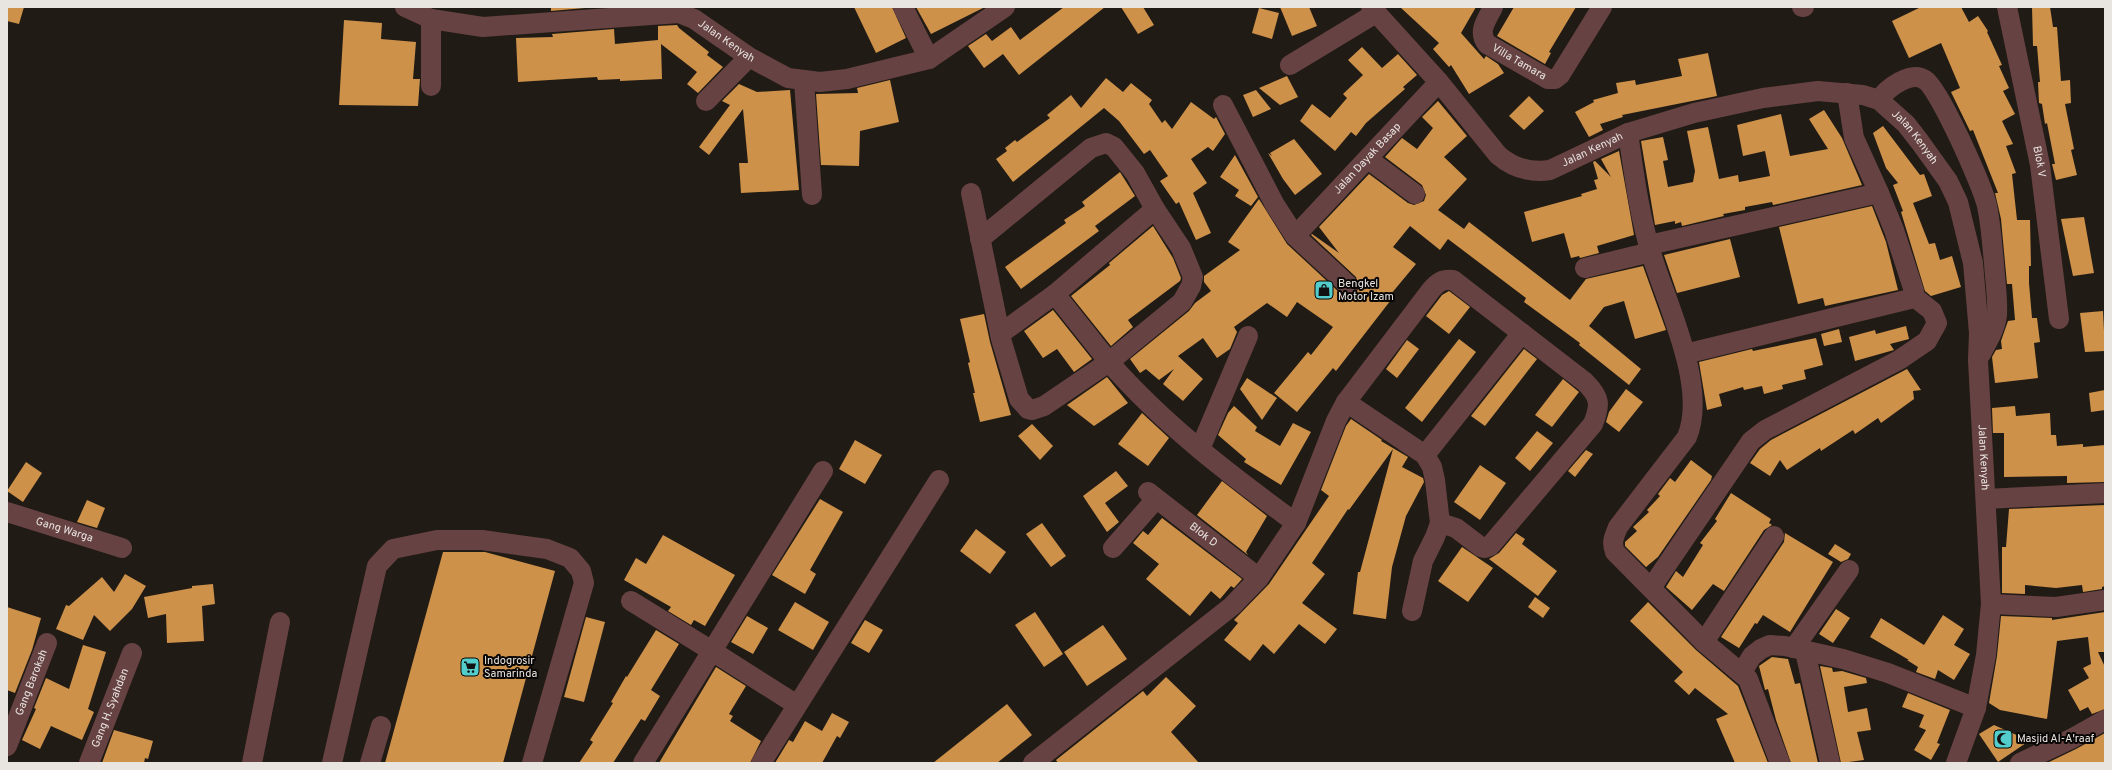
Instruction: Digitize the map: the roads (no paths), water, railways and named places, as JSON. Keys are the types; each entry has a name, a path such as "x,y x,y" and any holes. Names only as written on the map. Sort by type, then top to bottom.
{"street":[{"name":"Jalan Kenyah","path":"405,7 431,19 483,27 679,13 694,20 749,57 788,78 804,81 836,81 929,59 1006,7"},
{"path":"903,7 929,59"},
{"name":"Villa Tamara","path":"1494,7 1482,32 1487,44 1548,79 1555,79 1560,75 1602,7"},
{"name":"Blok V","path":"2007,7 2040,165 2059,318"},
{"name":"Jalan Kenyah","path":"1373,10 1439,82 1498,156 1505,161 1524,169 1538,172 1550,170 1628,133 1694,113 1763,98 1818,91 1847,93 1879,100 1906,124 1916,136 1948,182 1958,202 1973,263 1979,333 1978,360 1991,604 1986,656 1976,708 1956,763"},
{"path":"1290,65 1373,10"},
{"path":"430,86 431,19"},
{"path":"706,101 749,57"},
{"path":"1879,100 1884,92 1893,86 1911,78 1919,77 1925,79 1933,86 1980,183 1987,206 1991,229 1996,280 1997,315 1995,326 1978,360"},
{"path":"804,81 812,195"},
{"name":"Jalan Dayak Basap","path":"1295,236 1439,82"},
{"path":"1685,354 1910,299 1913,296 1914,291 1894,230 1854,138 1847,93"},
{"path":"1223,104 1275,205 1295,236 1348,285"},
{"path":"1628,133 1638,201 1650,248 1685,354 1694,412 1692,424 1687,437 1643,493 1618,528 1612,540 1615,552 1704,642 1742,672 1752,684 1780,763"},
{"path":"971,193 980,239 1000,334 1019,399 1028,409 1032,410 1044,406 1109,362 1182,302 1191,286 1192,270 1181,248 1155,209 1135,173 1114,147 1106,143 1091,148 980,239"},
{"path":"1368,159 1415,194"},
{"path":"1585,268 1650,248 1879,193"},
{"path":"1000,334 1055,294 1155,209"},
{"path":"1034,763 1232,606 1259,578 1296,523 1336,421 1346,402 1431,290 1441,280 1453,280 1590,388 1598,398 1598,411 1593,424 1490,546 1484,548 1481,547 1456,528 1440,524"},
{"path":"1055,294 1109,362 1131,387 1200,449 1255,493 1296,523"},
{"path":"1650,588 1751,441 1765,430 1899,360 1927,341 1937,323 1932,310 1913,296"},
{"path":"1426,455 1522,333"},
{"path":"1200,449 1248,336"},
{"path":"1346,402 1426,455 1432,467 1440,524 1423,561 1412,611"},
{"path":"644,763 822,471"},
{"path":"761,763 939,480"},
{"path":"1986,499 2105,493"},
{"name":"Blok D","path":"1113,548 1152,495 1259,578"},
{"name":"Gang Warga","path":"7,512 122,548"},
{"path":"1704,642 1774,536"},
{"path":"332,763 377,566 393,549 445,540 482,540 547,549 570,558 581,571 584,583 532,763"},
{"path":"1830,763 1800,650 1849,570"},
{"path":"1991,604 2056,607 2105,600"},
{"path":"631,601 797,705"},
{"path":"252,763 280,622"},
{"name":"Gang Barokah","path":"7,746 47,643"},
{"path":"1742,672 1752,656 1761,649 1770,645 1843,659 1888,674 1976,708"},
{"name":"Gang H. Syahdan","path":"89,763 132,653"},
{"path":"2020,763 2071,739 2105,720"},
{"path":"370,763 381,726"}],"place":[{"name":"Bengkel Motor Izam","path":"1324,290"},
{"name":"Indogrosir Samarinda","path":"470,667"},
{"name":"Masjid Al-A'raaf","path":"2003,739"}]}
